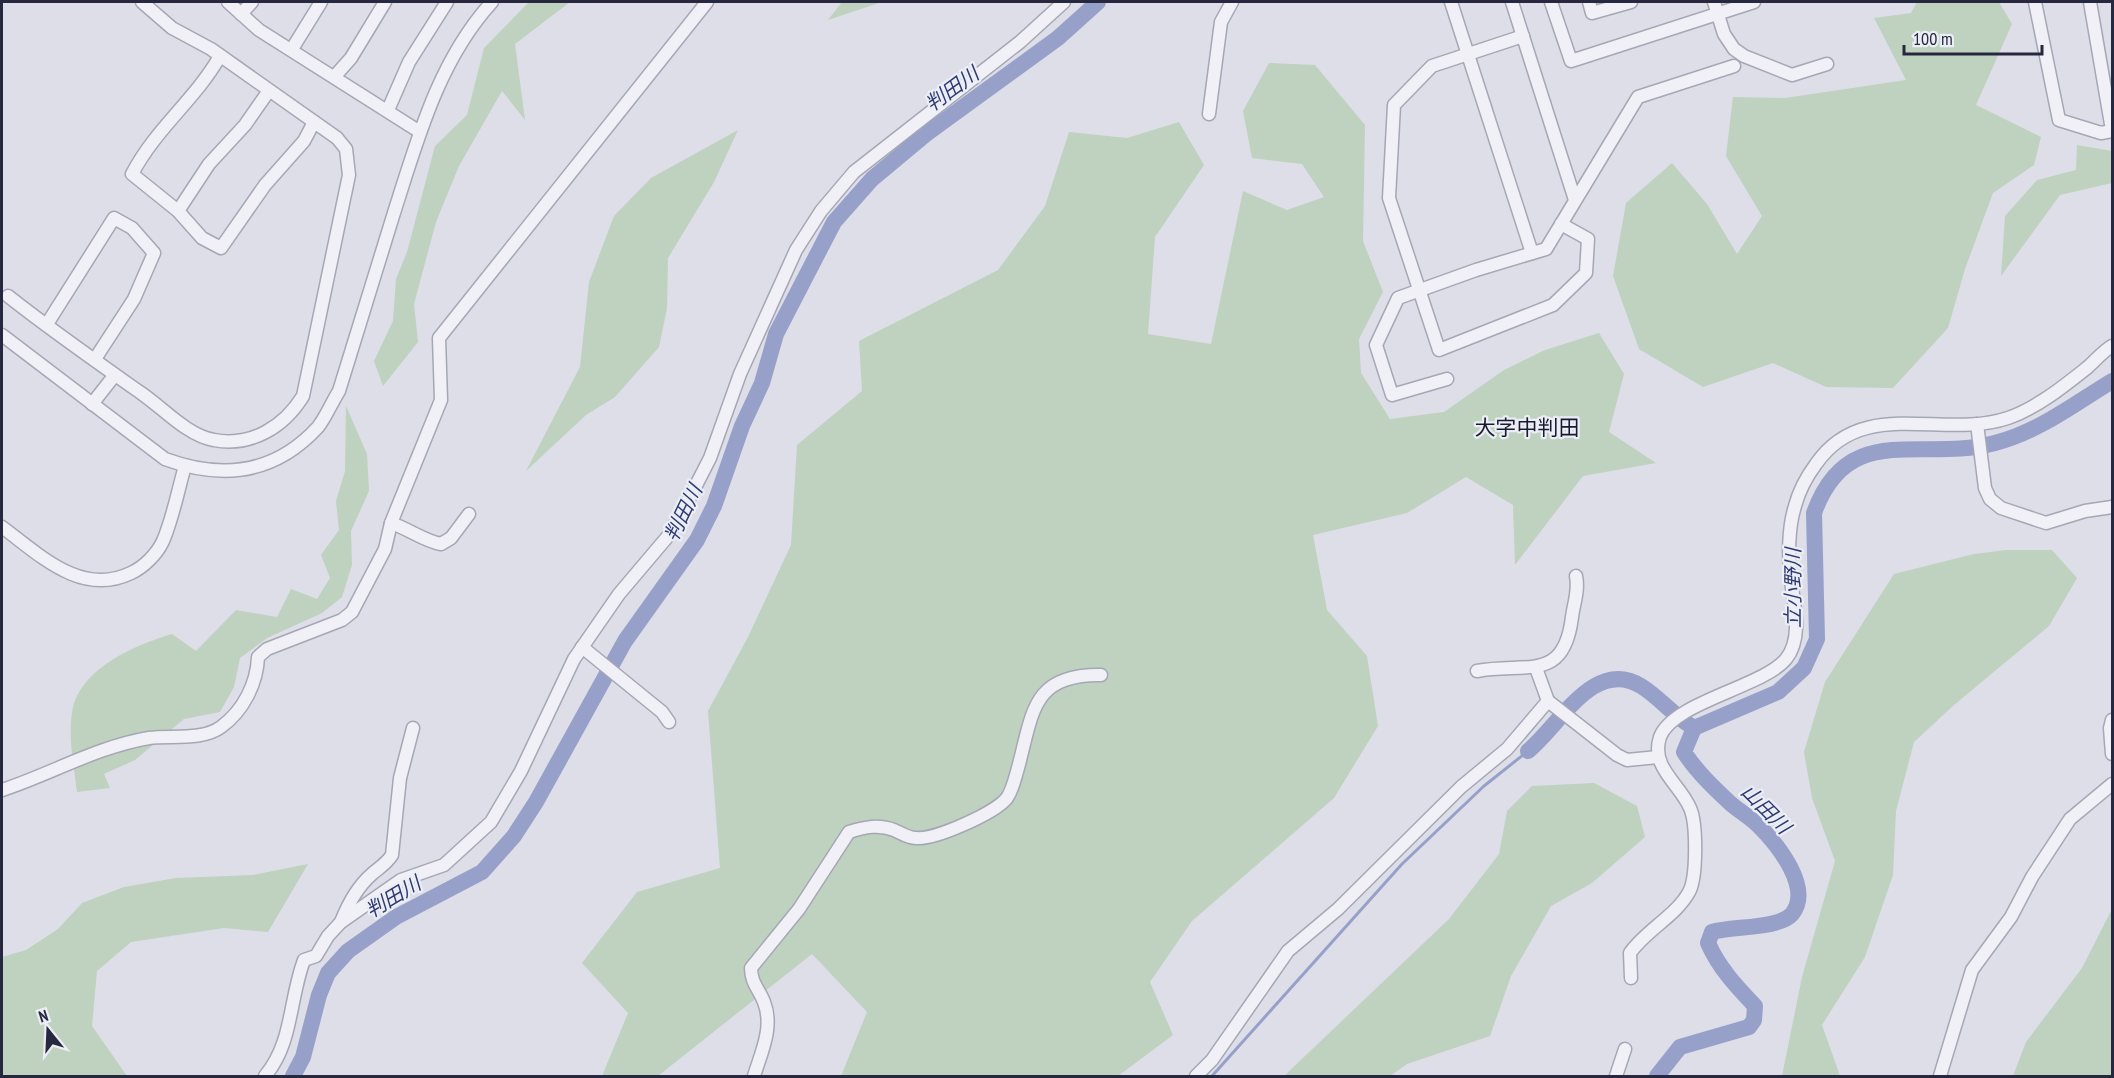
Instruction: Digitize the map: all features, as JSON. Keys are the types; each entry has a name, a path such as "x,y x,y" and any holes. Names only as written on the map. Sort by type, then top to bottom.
{"street":[{"path":"8,296 95,359 114,376 177,420 212,440 239,441 271,430 295,410 303,396 349,175 346,149 337,138 268,92 220,56 172,28 142,2"},
{"path":"228,2 260,30 292,48 420,132"},
{"path":"241,14 252,2"},
{"path":"292,48 321,2"},
{"path":"335,76 351,58 385,2"},
{"path":"388,110 409,62 447,2"},
{"path":"2,335 165,459 185,466 228,472 270,463 319,426 339,391 420,132 442,76 475,20 492,2"},
{"path":"2,790 114,746 149,738 202,734 220,728 251,692 257,679 258,657 267,649 342,620 352,612 385,549 392,523 441,400 439,338 707,2"},
{"path":"265,1077 282,1052 298,977 304,960 316,956 328,936 341,922 401,880 444,865 490,822 521,771 574,659 619,594 669,535 689,499 710,458 740,374 796,250 821,211 854,172 1020,42 1064,2"},
{"path":"1209,114 1221,22 1232,2"},
{"path":"1451,2 1532,253"},
{"path":"1512,2 1575,200"},
{"path":"1551,2 1571,61 1716,7 1754,2"},
{"path":"1589,2 1593,13 1631,2"},
{"path":"2035,2 2059,120 2101,133 2112,131 2090,2"},
{"path":"1716,7 1724,34 1734,49 1744,56 1792,75 1827,64"},
{"path":"1523,36 1432,66 1394,105 1389,198 1439,350 1553,305 1586,273 1588,239 1561,224"},
{"path":"220,56 194,97 156,134 132,174 178,211 202,238 221,248 265,185 288,162 304,141 314,122"},
{"path":"1447,380 1392,395 1376,345 1398,298 1546,249 1638,97 1734,66"},
{"path":"178,211 209,164 245,125 268,92"},
{"path":"47,324 114,218 132,228 154,253 134,299 95,359"},
{"path":"1630,978 1630,952 1679,904 1689,892 1693,880 1694,819 1690,806 1658,757 1661,736 1668,726 1707,700 1756,679 1788,658 1794,641 1796,621 1790,579 1790,530 1794,507 1808,476 1825,450 1841,437 1860,428 1906,423 1977,424 2027,410 2080,373 2112,346"},
{"path":"92,404 114,376"},
{"path":"1977,424 1985,488 1990,499 2001,508 2046,523 2085,511 2112,507"},
{"path":"2,527 70,575 94,581 122,577 146,563 162,542 185,466"},
{"path":"392,523 413,530 429,542 441,544 451,538 469,514"},
{"path":"1477,671 1500,667 1536,668 1562,653 1569,643 1578,590 1576,576"},
{"path":"582,647 662,712 669,722"},
{"path":"1536,668 1548,701 1617,755 1628,760 1658,757"},
{"path":"754,1077 768,1032 769,1016 764,1002 751,981 751,968 799,909 849,832 878,826 916,839 977,820 1007,798 1013,786 1033,712 1043,691 1056,682 1069,678 1101,675"},
{"path":"1196,1077 1212,1060 1288,951 1347,901 1454,794 1507,749 1548,701"},
{"path":"2112,720 2110,728 2112,754"},
{"path":"341,922 360,886 385,865 392,855 400,778 413,728"},
{"path":"1940,1077 1972,970 2011,917 2032,877 2070,819 2112,784"},
{"path":"1616,1077 1625,1049"}],"green space":[{"path":"529,2 570,2 515,44 525,120 502,91 459,166 436,222 414,304 418,342 383,386 374,361 393,321 396,279 407,252 435,146 467,115 484,48"},
{"path":"842,2 882,2 828,20"},
{"path":"1917,2 1999,2 2012,24 1976,105 2041,137 2034,165 1993,193 1965,269 1948,328 1893,388 1826,387 1773,363 1703,387 1639,349 1613,276 1626,203 1672,163 1707,204 1737,254 1762,216 1726,156 1733,97 1785,98 1906,80 1874,18 1911,13"},
{"path":"1269,63 1315,65 1365,125 1363,241 1383,292 1359,339 1361,373 1390,419 1444,412 1504,370 1545,350 1599,333 1624,374 1609,432 1656,463 1583,476 1515,565 1513,505 1466,477 1407,513 1313,535 1327,610 1367,656 1378,726 1334,798 1192,921 1150,982 1173,1035 1118,1076 841,1076 867,1012 812,954 658,1076 602,1076 628,1013 582,963 637,892 720,868 708,711 748,637 791,545 797,445 862,391 859,341 998,270 1045,206 1069,132 1127,138 1179,122 1204,165 1155,237 1148,334 1211,344 1243,191 1287,210 1324,197 1302,164 1252,158 1243,111"},
{"path":"738,130 714,182 668,258 667,308 659,347 615,397 586,415 526,471 580,367 589,282 614,216 651,178"},
{"path":"2077,145 2112,151 2112,183 2060,195 2001,276 2005,216 2037,180 2076,170"},
{"path":"346,406 367,454 369,491 351,531 352,565 342,597 322,613 267,638 240,658 234,687 220,712 184,719 135,760 104,774 110,788 77,792 71,743 72,713 77,697 85,684 110,661 142,645 172,634 196,651 236,610 277,617 291,589 317,599 330,578 321,555 339,530 336,501 345,471"},
{"path":"2006,550 2052,550 2077,578 2049,626 1954,705 1914,742 1896,811 1893,875 1865,957 1822,1025 1840,1076 1782,1076 1802,977 1835,861 1812,798 1804,752 1825,682 1894,574 1974,554"},
{"path":"1594,783 1637,806 1645,837 1592,883 1551,906 1511,976 1490,1036 1407,1064 1390,1076 1284,1076 1449,919 1499,854 1507,811 1532,786"},
{"path":"308,864 268,932 224,928 131,942 97,971 92,1026 127,1076 2,1076 2,957 26,950 58,929 82,903 124,887 176,878 253,875"},
{"path":"2112,909 2112,1076 2013,1076 2026,1042 2082,968"}],"waterway":[{"name":"判田川","path":"293,1076 303,1057 319,995 328,973 348,951 396,917 482,872 514,836 536,802 625,641 697,540 714,506 742,426 762,383 776,334 834,222 872,179 926,134 1058,38 1098,2"},
{"name":"立小野川","path":"1694,728 1778,692 1804,668 1817,639 1814,513 1829,484 1846,465 1867,455 1890,450 1968,448 2011,438 2056,416 2112,381"},
{"name":"立小野川","path":"1528,751 1579,698 1593,687 1608,680 1624,679 1641,686 1691,726"},
{"name":"山田川","path":"1657,1076 1680,1047 1749,1027 1754,1020 1755,1006 1723,969 1712,952 1708,943 1712,932 1766,925 1786,919 1792,914 1797,903 1796,879 1775,844 1756,823 1730,803 1712,785 1684,752 1694,728"},
{"path":"1212,1076 1402,864 1484,786 1528,751"}],"district":[{"name":"大字中判田","path":"1527,428"}]}
